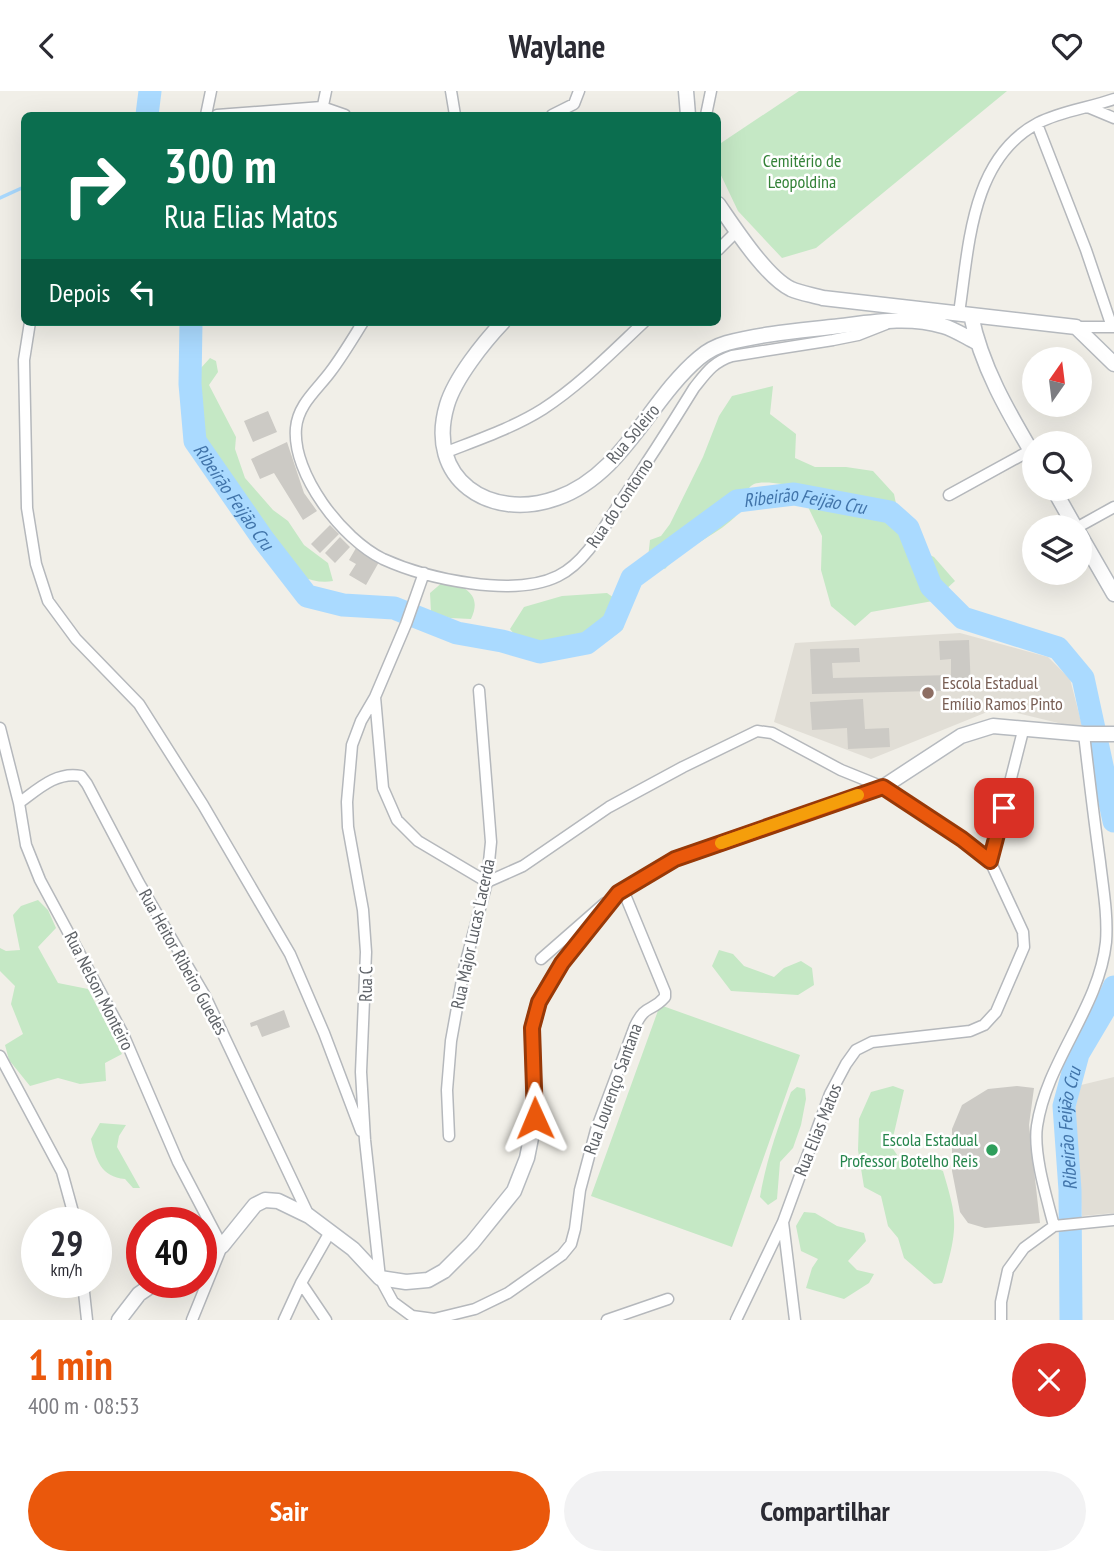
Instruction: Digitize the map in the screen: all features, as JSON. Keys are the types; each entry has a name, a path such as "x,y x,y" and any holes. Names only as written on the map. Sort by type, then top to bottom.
{"street":[{"path":"206,112 211,91"},
{"path":"296,112 322,111 326,91"},
{"path":"451,91 455,112"},
{"path":"558,112 573,104 579,91"},
{"path":"687,91 688,112"},
{"path":"707,112 711,91"},
{"path":"1022,435 993,382 965,314 974,217 986,178 1012,143 1037,124 1114,99"},
{"path":"1090,108 1114,118"},
{"path":"721,208 777,280 792,289 823,297 965,314 1076,327 1113,327 1037,124"},
{"path":"721,247 737,231"},
{"name":"Rua Soleiro","path":"444,453 450,469 465,487 485,498 511,505 534,504 575,490 612,461 675,383 698,359 726,343 792,331 897,320 943,326 976,342"},
{"name":"Rua do Contorno","path":"360,326 330,372 302,407 296,434 300,463 313,490 358,541 382,558 424,573 470,583 512,587 559,575 586,553 695,388 719,361 732,356 858,335 897,320"},
{"path":"29,326 23,360 27,508 36,563 48,601 76,639 139,704 210,816 290,954 365,1140"},
{"path":"499,326 461,376 448,402 443,423 444,453 506,428 543,409 574,386 640,326"},
{"path":"1076,327 1114,364"},
{"path":"949,495 1022,458"},
{"path":"1092,519 1114,507"},
{"path":"1092,556 1114,594"},
{"name":"Rua C","path":"380,1277 365,1140 362,1072 366,952 363,911 348,827 347,781 352,745 361,721 376,697 424,573"},
{"name":"Rua Major Lucas Lacerda","path":"449,1136 447,1090 451,1041 464,968 487,882 491,842 479,690"},
{"path":"376,697 383,787 397,820 418,841 487,882"},
{"path":"541,959 620,891 675,859 883,787 961,736 993,726 1114,734"},
{"path":"990,861 1024,727"},
{"name":"Rua Nelson Monteiro","path":"0,728 19,803 26,845 40,880 123,1034 178,1162 222,1246"},
{"name":"Rua Elias Matos","path":"487,882 523,866 609,807 757,731 772,733 841,770 883,787 962,839 990,861 1023,932 1024,947 996,1012 984,1025 970,1031 872,1042 856,1050 830,1094 783,1222 795,1320"},
{"path":"1059,1226 1041,1174 1037,1129 1045,1093 1099,976 1106,941 1089,734"},
{"name":"Rua Heitor Ribeiro Guedes","path":"19,803 64,775 80,776 88,784 139,883 205,996 309,1216"},
{"path":"192,1320 222,1246 255,1205 265,1200 278,1201 309,1216 353,1249 380,1277 406,1282 428,1280 444,1271 472,1243 513,1191 527,1159 535,1118 532,1028 539,1002 562,963 620,891"},
{"name":"Rua Lourenço Santana","path":"380,1277 393,1302 412,1316 434,1319 475,1309 508,1293 562,1255 571,1244 580,1190 596,1130 635,1026 643,1011 665,997 620,891"},
{"path":"0,1056 62,1172 72,1207"},
{"path":"1000,1320 1001,1302 1009,1270 1024,1248 1059,1226 1114,1220"},
{"path":"736,1320 783,1222"},
{"path":"284,1320 300,1283 330,1232"},
{"path":"217,1248 222,1246"},
{"path":"300,1283 326,1320"},
{"path":"85,1298 87,1320"},
{"path":"119,1320 136,1298"},
{"path":"607,1320 668,1299"}],"shaded area":[{"name":"Escola Estadual Emílio Ramos Pinto","path":"960,633 1048,657 1070,679 1083,729 997,708 871,759 774,722 795,643"},
{"path":"1114,1077 1114,1213 1082,1216 1075,1109 1081,1085"}],"green space":[{"name":"Cemitério de Leopoldina","path":"799,91 1007,91 816,248 782,258 738,211 721,175 721,143"},
{"path":"210,358 216,361 218,372 209,385 236,437 235,449 245,478 273,510 288,521 304,545 328,563 333,581 309,579 293,569 251,514 203,440 198,425 200,369"},
{"path":"773,386 770,414 796,434 795,458 815,467 846,467 873,471 894,494 904,542 934,557 955,581 933,601 871,612 855,626 831,606 821,570 822,536 798,486 754,484 747,490 735,517 681,554 665,569 648,558 650,540 661,536 670,524 703,457 719,416 732,396"},
{"path":"444,581 464,589 473,597 475,603 471,619 450,618 431,612 430,593"},
{"path":"607,593 627,607 623,629 609,640 535,642 519,640 510,629 524,607 562,596"},
{"path":"38,900 48,910 56,928 38,947 58,983 88,989 122,1054 105,1063 106,1081 80,1084 58,1078 30,1086 9,1060 5,1045 23,1034 11,1004 15,986 0,971 0,948 6,951 20,950 13,915 21,906"},
{"path":"719,950 733,954 744,966 774,977 784,968 801,961 812,968 814,985 798,995 731,991 712,966"},
{"path":"660,1005 800,1055 732,1247 591,1196"},
{"path":"893,1086 904,1090 891,1146 904,1165 927,1164 943,1171 950,1196 954,1226 942,1283 934,1284 904,1258 898,1238 888,1226 881,1196 864,1187 858,1150 859,1119 871,1092"},
{"path":"797,1087 805,1089 801,1125 793,1148 780,1162 777,1199 768,1205 760,1197 766,1170 791,1092"},
{"path":"100,1123 126,1125 119,1136 117,1147 140,1188 133,1188 125,1179 110,1175 101,1166 91,1139"},
{"path":"804,1212 815,1213 837,1226 864,1233 866,1241 848,1261 857,1270 874,1274 869,1283 844,1299 806,1288 812,1268 818,1259 801,1251 796,1226"}],"building":[{"path":"268,411 277,432 253,442 244,421"},
{"path":"287,442 304,493 317,511 303,520 274,473 260,479 251,459"},
{"path":"330,525 339,534 320,553 311,544"},
{"path":"340,537 350,547 335,563 325,553"},
{"path":"356,548 379,562 366,585 349,575 356,564 349,560"},
{"path":"969,640 971,690 812,694 810,649 859,648 860,662 832,663 833,678 951,675 951,659 940,660 939,641"},
{"path":"863,699 865,729 889,728 890,747 848,749 847,728 812,730 810,702"},
{"path":"284,1010 290,1027 262,1037 257,1025 251,1027 250,1023"},
{"name":"Escola Estadual Professor Botelho Reis","path":"1017,1086 1034,1088 1029,1125 1040,1223 985,1228 968,1223 960,1212 952,1171 952,1129 962,1105 988,1089"}],"waterway":[{"name":"Ribeirão Feijão Cru","path":"147,112 150,91"},
{"path":"0,198 21,188"},
{"name":"Ribeirão Feijão Cru","path":"191,326 190,384 195,441 263,539 307,596 343,605 394,608 457,633 502,641 540,652 587,643 613,623 632,578 737,501 794,494 890,512 908,528 931,586 963,618 1058,648 1083,678 1114,821"},
{"name":"Ribeirão Feijão Cru","path":"1071,1320 1070,1190 1064,1106 1078,1054 1114,987"}],"slow traffic":[{"path":"721,843 858,795"}],"place":[{"name":"Escola Estadual Emílio Ramos Pinto","path":"928,693"},
{"name":"Escola Estadual Professor Botelho Reis","path":"992,1150"}],"route":[{"path":"535,1118 531,1057 532,1028 539,1002 562,963 618,893 675,859 883,787 962,839 990,861 1004,808"}]}
